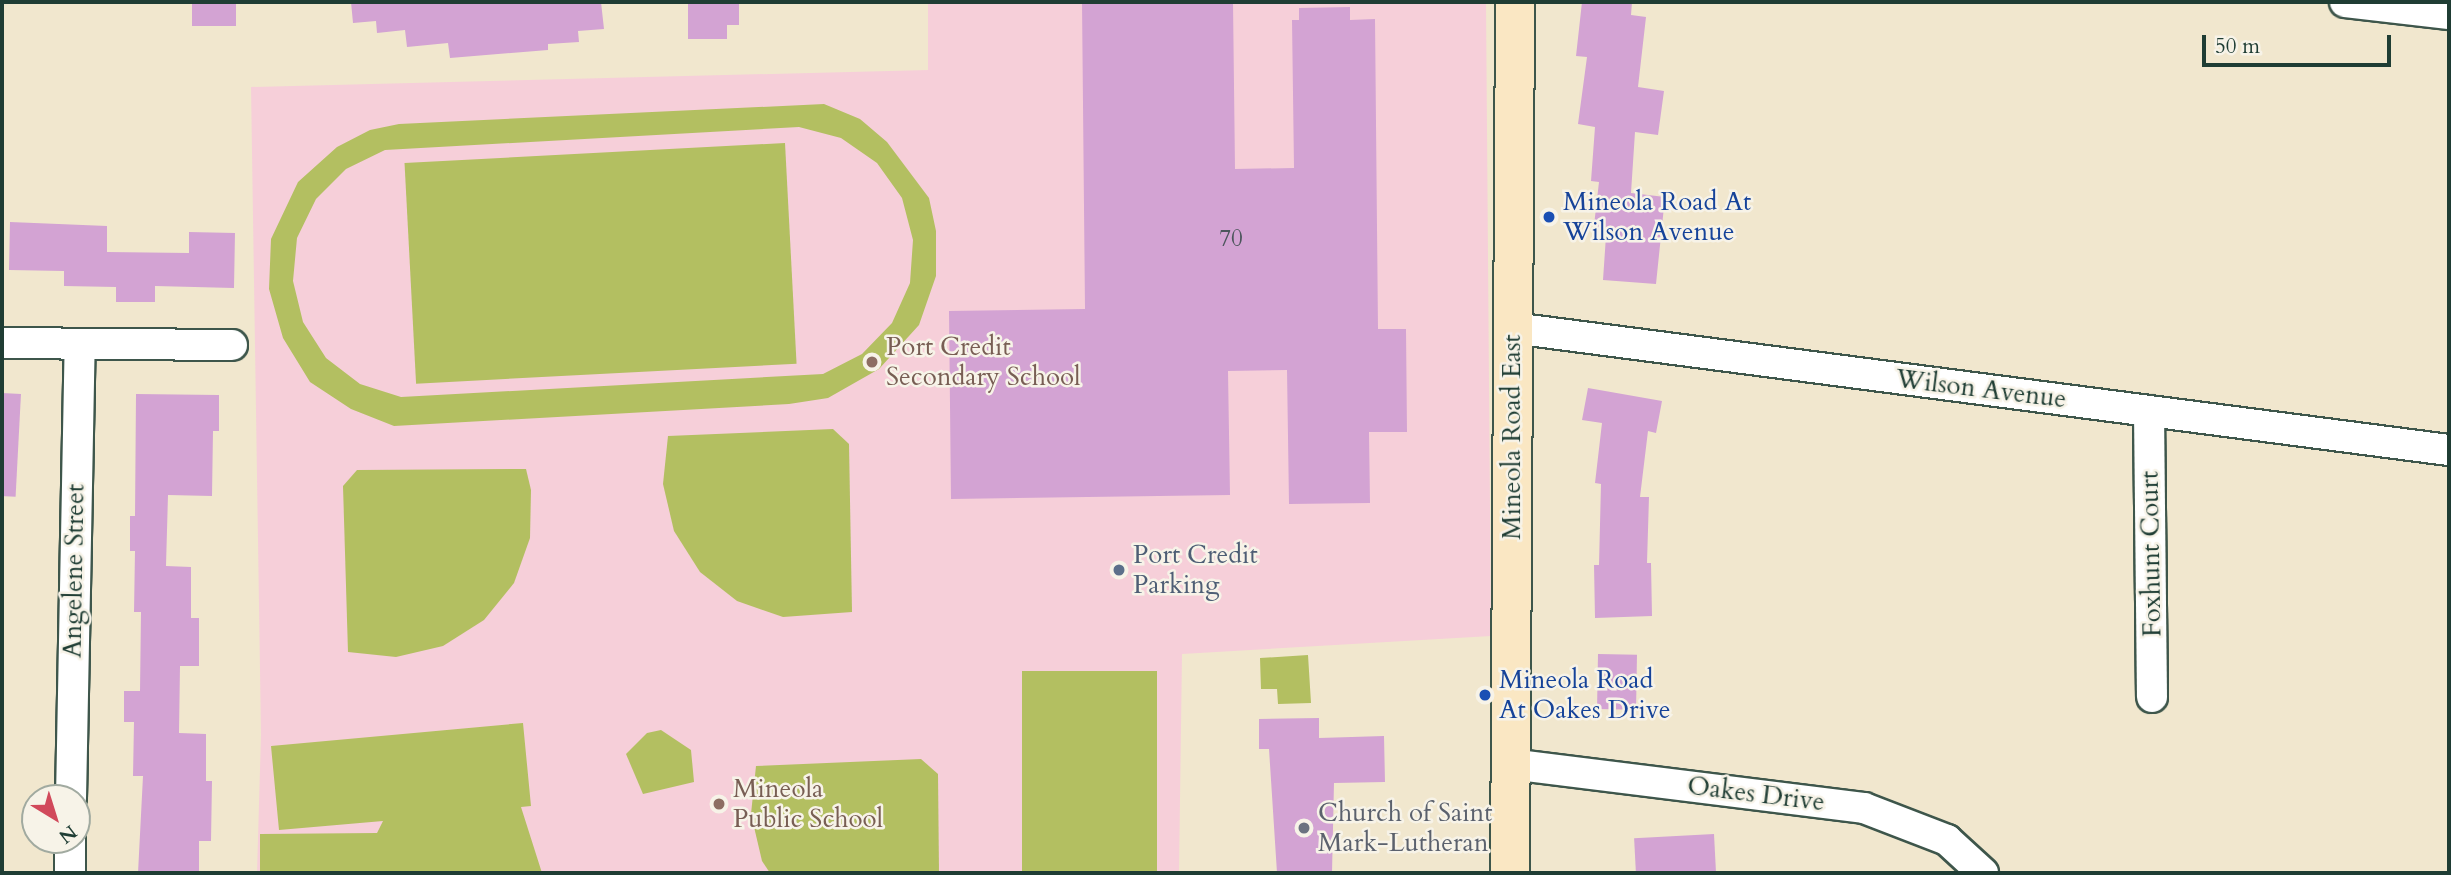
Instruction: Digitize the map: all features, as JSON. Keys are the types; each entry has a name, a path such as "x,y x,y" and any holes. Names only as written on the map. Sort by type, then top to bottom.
{"street":[{"name":"Mineola Road East","path":"1510,873 1515,2"},
{"path":"2345,2 2449,14"},
{"name":"Wilson Avenue","path":"1513,328 2449,450"},
{"path":"2,344 232,345"},
{"name":"Angelene Street","path":"71,784 80,344"},
{"name":"Foxhunt Court","path":"2149,411 2152,697"},
{"name":"Oakes Drive","path":"1510,764 1864,808 1947,840 1983,873"},
{"path":"70,854 70,873"}],"shaded area":[{"name":"Port Credit Secondary School","path":"928,2 1486,2 1491,636 1182,654 1179,873 257,873 261,735 251,87 928,70"}],"green space":[{"path":"824,104 860,119 887,142 929,198 936,231 936,276 919,325 879,369 828,398 789,404 394,426 351,409 310,382 283,338 269,289 271,239 298,182 337,147 370,130 399,124","holes":["799,127 841,138 877,163 902,198 913,240 910,283 892,323 862,354 823,374 401,397 360,384 326,358 303,322 293,281 297,238 316,199 346,169 385,150"]},
{"path":"785,143 797,364 416,384 405,163"},
{"path":"833,429 849,444 852,612 783,617 737,601 700,572 674,531 663,484 668,436"},
{"path":"526,469 531,490 530,538 514,583 484,620 443,646 396,657 348,652 343,486 357,470"},
{"path":"1308,655 1311,703 1278,704 1277,689 1261,689 1260,658"},
{"path":"1022,671 1157,671 1157,873 1022,873"},
{"path":"523,723 531,806 521,807 542,873 260,873 260,834 377,833 383,821 279,830 271,746"},
{"path":"661,730 691,750 694,782 643,794 626,754 647,733"},
{"path":"921,759 938,774 939,873 770,873 762,861 751,814 756,766"}],"building":[{"path":"192,2 236,2 236,26 192,26"},
{"path":"351,2 601,2 604,29 578,31 579,42 548,44 548,50 450,58 448,43 407,47 405,30 377,33 376,21 353,23"},
{"path":"688,2 739,2 739,25 727,25 727,39 688,39"},
{"path":"1082,2 1233,2 1235,169 1294,168 1292,20 1299,20 1299,8 1350,7 1350,20 1375,19 1378,329 1406,329 1407,432 1369,432 1370,503 1289,504 1287,370 1228,371 1230,495 951,499 949,311 1085,309"},
{"path":"1582,2 1632,2 1631,15 1646,17 1638,87 1664,91 1658,135 1635,132 1631,193 1665,197 1656,284 1603,280 1606,236 1593,234 1599,182 1591,181 1595,127 1578,124 1587,57 1576,56"},
{"path":"10,222 107,226 107,252 189,253 189,232 235,233 234,288 155,286 155,302 116,302 116,287 64,286 64,271 9,270"},
{"path":"1588,388 1662,401 1656,433 1648,431 1640,497 1649,497 1647,563 1651,563 1652,616 1595,618 1594,565 1599,565 1601,484 1595,483 1602,423 1582,420"},
{"path":"2,393 21,394 16,497 2,496"},
{"path":"136,394 219,395 219,431 213,431 212,496 168,495 166,566 191,567 191,618 199,618 199,666 180,666 179,733 206,734 206,781 212,781 211,841 199,841 199,873 138,873 143,776 133,776 134,722 124,722 124,691 140,691 141,612 134,612 135,551 130,551 130,516 135,516"},
{"path":"1598,654 1637,655 1636,710 1597,709"},
{"name":"Church of Saint Mark-Lutheran","path":"1319,718 1319,738 1384,736 1385,782 1334,783 1332,873 1277,873 1269,749 1259,749 1259,719"},
{"path":"1714,834 1716,873 1636,873 1634,838"}],"place":[{"name":"Mineola Road At Wilson Avenue","path":"1549,217"},
{"name":"Port Credit Secondary School","path":"872,362"},
{"name":"Port Credit Parking","path":"1119,570"},
{"name":"Mineola Road At Oakes Drive","path":"1485,695"},
{"name":"Mineola Public School","path":"719,804"},
{"name":"Church of Saint Mark-Lutheran","path":"1304,828"}]}
